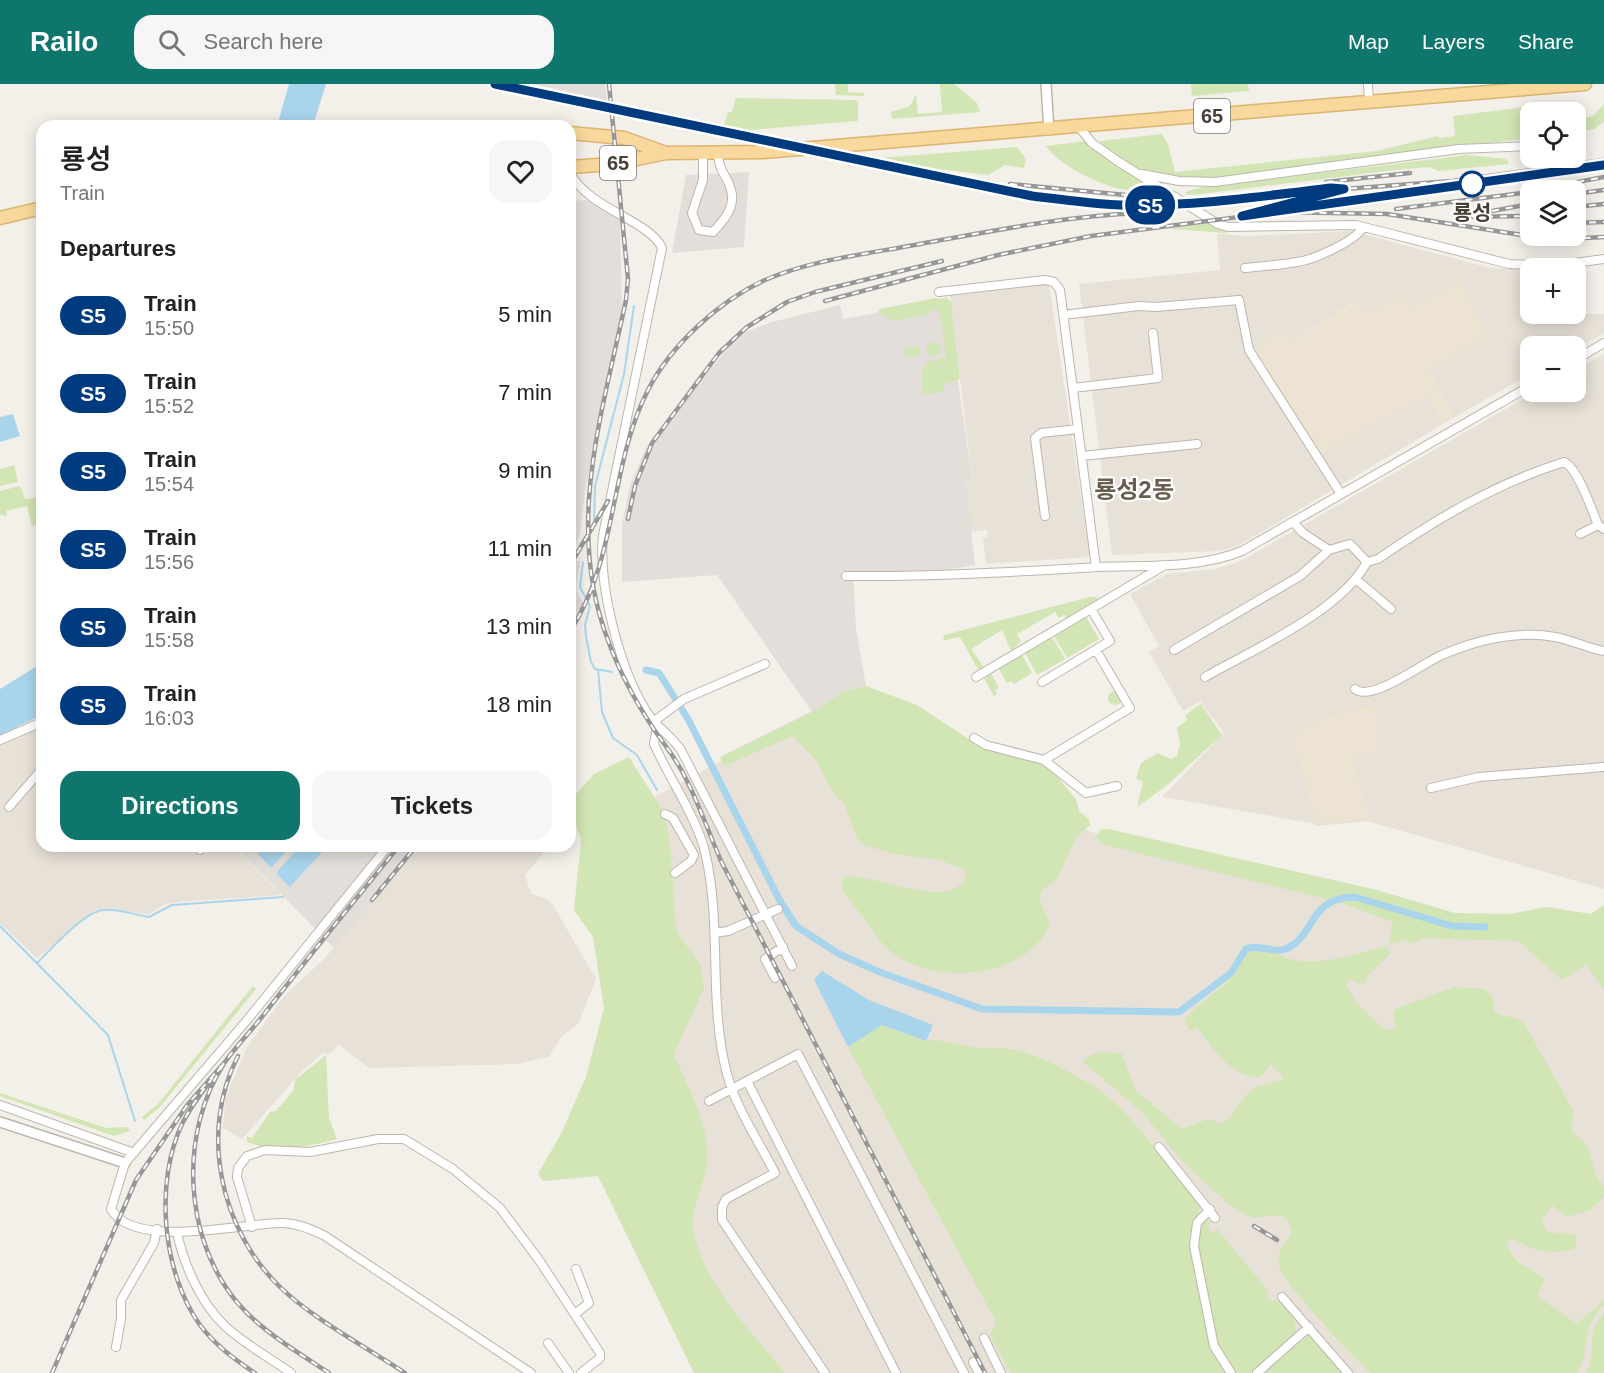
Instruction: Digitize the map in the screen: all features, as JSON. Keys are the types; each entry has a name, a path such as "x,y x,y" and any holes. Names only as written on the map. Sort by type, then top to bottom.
{"main road":[{"name":"65","path":"576,173 666,153 718,154 1049,130 1585,84"},
{"name":"65","path":"576,134 624,138 666,153"},
{"path":"0,218 36,209"}],"street":[{"path":"1046,84 1049,130"},
{"path":"1368,84 1369,102"},
{"path":"1079,127 1092,143 1218,224 1228,227 1334,224 1363,227 1509,264 1552,266 1604,258"},
{"path":"1139,173 1179,181 1215,182 1459,149 1520,146"},
{"path":"703,154 704,180 692,213 699,230 713,232 730,212 731,190 719,170 718,154"},
{"path":"576,182 582,191 653,237 662,249 601,550 604,581 615,629 635,689 655,724 673,738 681,750 792,966"},
{"path":"1245,268 1299,262 1354,238 1363,227"},
{"path":"939,292 1050,280 1060,291 1096,567"},
{"path":"1063,315 1139,306 1156,307 1239,300 1249,350 1341,494"},
{"path":"1073,388 1158,378 1153,333"},
{"path":"1586,354 1604,344"},
{"path":"846,576 922,577 1167,564 1225,558 1293,522 1520,392"},
{"path":"1045,516 1035,438 1041,433 1078,429"},
{"path":"1082,456 1197,444"},
{"path":"1205,677 1296,625 1357,580 1368,562 1378,559 1440,519 1522,475 1564,462 1569,465 1601,527 1580,534"},
{"path":"1293,522 1303,533 1329,549"},
{"path":"1174,650 1300,576 1329,549 1350,544 1368,562"},
{"path":"976,677 1167,564"},
{"path":"1357,580 1391,609"},
{"path":"1042,682 1110,642 1091,609"},
{"path":"1354,689 1367,692 1398,680 1442,655 1484,641 1520,634 1554,636 1604,651"},
{"path":"1044,760 1130,708 1096,650"},
{"path":"765,664 678,703 655,724 654,744 706,853 715,933 716,1011 725,1066 732,1089 775,1173"},
{"path":"0,740 36,725"},
{"path":"974,738 986,745 1044,760 1086,793 1117,786"},
{"path":"1431,788 1479,777 1604,766"},
{"path":"9,807 36,777"},
{"path":"665,814 673,818 694,855 692,861 675,873"},
{"path":"383,852 248,1019 125,1163 111,1209 118,1219 135,1226 177,1232 279,1223 297,1224 325,1236 531,1373"},
{"path":"694,855 706,853"},
{"path":"715,933 728,931 778,909"},
{"path":"775,978 765,958 783,947"},
{"path":"709,1101 798,1054 964,1373"},
{"path":"747,1081 896,1373"},
{"path":"0,1105 134,1153"},
{"path":"0,1122 125,1163"},
{"path":"754,1131 769,1124"},
{"path":"252,1227 237,1177 238,1168 247,1156 265,1150 310,1152 378,1139 404,1139 453,1169 500,1208 540,1260 600,1353 600,1358 581,1373"},
{"path":"1158,1148 1210,1209 1215,1218"},
{"path":"790,1165 730,1196 722,1207 721,1216 724,1225 825,1373"},
{"path":"1210,1209 1197,1223 1194,1246 1214,1346 1231,1373"},
{"path":"116,1347 121,1319 121,1300 154,1243 157,1229"},
{"path":"177,1232 193,1276 216,1316 233,1333 291,1373"},
{"path":"575,1314 589,1303 576,1269"},
{"path":"1282,1297 1348,1373"},
{"path":"1257,1373 1309,1327"},
{"path":"984,1338 1001,1373"},
{"path":"548,1343 569,1373"},
{"path":"973,1362 979,1373"}],"shaded area":[{"path":"533,84 605,84 607,101"},
{"path":"749,172 744,247 672,253 686,175"},
{"path":"586,200 620,220 622,311 576,546 576,201"},
{"path":"1352,231 1490,268 1520,269 1520,324 1586,324 1586,314 1604,314 1604,333 1586,343 1586,336 1520,336 1520,380 1455,417 1429,369 1409,307 1365,313 1355,302 1294,340 1287,329 1253,350 1427,397 1443,424 1238,546 1219,551 1112,555 1079,284 1220,270 1217,234 1248,236"},
{"path":"1459,280 1489,337 1429,369 1455,417 1443,424 1427,397 1319,454 1253,349 1287,329 1295,340 1356,302 1366,313 1402,294 1409,307"},
{"path":"1049,284 1090,557 986,564 983,538 988,537 987,530 968,532 962,489 972,478 950,295"},
{"path":"946,300 972,478 966,484 975,565 925,573 853,574 856,628 866,686 844,691 812,712 717,575 622,582 622,525 630,485 646,448 700,373 705,376 729,347 748,331 772,322 840,305 843,319"},
{"path":"1604,354 1604,889 1367,821 1316,826 1312,823 1162,797 1224,733 1200,701 1183,711 1149,652 1159,646 1130,594 1167,574 1216,569 1241,561 1520,401 1586,402 1586,364"},
{"path":"576,560 580,562 576,590"},
{"path":"576,590 586,607 576,627"},
{"path":"1379,705 1376,751 1356,756 1352,760 1370,817 1320,824 1315,821 1292,734 1340,712"},
{"path":"811,712 898,744 1091,832 1557,939 1604,959 1604,1373 698,1373 616,818"},
{"path":"36,728 36,852 239,852 281,895 177,902 165,904 148,915 111,908 97,909 37,958 0,923 0,745"},
{"path":"240,852 415,852 334,948"},
{"path":"415,852 544,852 525,875 531,894 545,898 553,905 596,979 578,1024 562,1036 548,1057 518,1064 369,1068 339,1045 329,1054 323,1053 304,1069 242,1139 223,1128 225,1099 247,1047 286,994 325,958"}],"green space":[{"path":"835,84 848,84 848,92 864,93 864,96 836,95"},
{"path":"940,84 954,84 977,103 980,112 892,119 891,112 910,106 916,94 918,114 942,112"},
{"path":"1191,84 1248,84 1249,91 1192,96"},
{"path":"736,98 855,100 858,102 858,121 750,130 724,125 728,112 732,112"},
{"path":"1604,104 1604,122 1594,129 1586,130 1586,118 1593,116"},
{"path":"1520,108 1520,139 1216,179 1169,176 1137,168 1122,161 1100,141 1162,134 1168,144 1175,172 1377,151 1438,136 1440,138 1455,136 1453,116"},
{"path":"1086,141 1142,178 1149,186 1140,190 1127,190 1095,180 1064,164 1046,146"},
{"path":"1017,147 1026,159 1024,168 1005,165 988,175 882,162 879,158"},
{"path":"1467,155 1506,159 1509,164 1438,171 1430,167 1403,169 1200,194 1187,195 1185,192 1198,188"},
{"path":"1211,222 1227,230 1226,233 1171,229"},
{"path":"945,296 951,302 960,379 943,384 944,392 923,395 921,374 927,362 946,357 940,311 934,309 925,315 893,321 878,312 880,309 936,298 945,299"},
{"path":"933,342 938,344 940,349 938,354 933,356 928,354 926,349 928,344"},
{"path":"919,346 920,356 905,358 904,348"},
{"path":"14,465 18,482 0,486 0,469"},
{"path":"20,486 25,499 36,498 36,525 32,526 27,506 6,511 7,516 0,515 0,491"},
{"path":"1090,597 1098,599 1066,618 1064,615 1059,618 1055,612 1017,634 1021,641 1011,651 1002,630 971,649 984,667 978,670 959,637 943,641 944,635"},
{"path":"1086,617 1099,639 1067,658 1054,636"},
{"path":"1052,637 1065,659 1037,675 1025,653"},
{"path":"1022,655 1032,673 1014,684 1011,681 1007,683 999,669"},
{"path":"991,673 999,688 995,690 997,694 994,696 984,678"},
{"path":"866,686 917,705 982,748 1041,763 1056,775 1076,799 1079,811 1089,819 1090,825 1076,838 1057,879 1041,891 1040,901 1050,924 1038,942 1021,956 1001,966 978,972 953,973 930,970 908,962 890,951 847,897 842,888 843,877 872,880 928,892 944,891 958,887 966,877 964,869 939,860 895,854 863,845 857,838 845,806 829,786 816,760 793,736 724,766 720,757 815,710 844,691"},
{"path":"1112,691 1118,691 1122,698 1118,705 1112,705 1108,701 1108,695"},
{"path":"1201,704 1222,735 1166,786 1137,807 1143,782 1136,778 1141,763 1158,753 1171,759 1177,756 1180,744 1177,728 1187,720 1185,715"},
{"path":"629,757 663,811 670,842 676,931 701,966 704,988 674,1054 702,1120 707,1148 706,1171 693,1216 693,1231 699,1251 718,1289 785,1373 694,1373 598,1176 543,1181 538,1174 561,1134 586,1077 604,1008 593,937 574,910 581,840 576,824 576,794 594,774"},
{"path":"1101,829 1373,889 1455,913 1510,914 1547,907 1591,914 1604,905 1604,989 1586,965 1562,980 1518,941 1421,938 1413,944 1404,940 1389,944 1393,922 1342,903 1101,844 1096,838"},
{"path":"1385,946 1391,953 1368,975 1365,982 1359,984 1350,979 1346,983 1358,1003 1374,1020 1386,1030 1396,1028 1393,1012 1400,1007 1455,987 1485,989 1493,998 1494,1011 1524,1023 1573,1110 1572,1132 1588,1146 1595,1174 1604,1186 1604,1197 1590,1210 1566,1217 1552,1205 1541,1221 1548,1232 1576,1235 1576,1248 1559,1252 1542,1251 1511,1238 1506,1244 1519,1262 1545,1280 1537,1296 1577,1324 1604,1300 1604,1305 1590,1324 1584,1357 1577,1373 1370,1373 1320,1320 1284,1275 1278,1260 1292,1232 1288,1221 1279,1215 1252,1218 1229,1205 1180,1159 1142,1112 1083,1062 1096,1053 1122,1054 1135,1090 1182,1129 1208,1119 1222,1124 1253,1089 1284,1078 1271,1064 1260,1077 1240,1073 1224,1061 1197,1028 1189,1030 1184,1020 1235,974 1251,952 1263,950 1294,960 1322,961 1343,958"},
{"path":"253,986 256,989 159,1108 144,1120 142,1117 157,1105"},
{"path":"882,1025 926,1041 936,1040 978,1048 1003,1048 1024,1052 1056,1065 1097,1088 1123,1110 1195,1195 1200,1207 1189,1239 1192,1259 1210,1345 1227,1373 1010,1373 990,1335 995,1327 995,1320 848,1047"},
{"path":"326,1055 329,1118 337,1139 292,1148 269,1147 247,1142 247,1136 252,1138 270,1112 276,1111 293,1091 295,1080"},
{"path":"0,1093 106,1128 127,1127 130,1131 114,1136 0,1096"},
{"path":"1206,1220 1212,1222 1207,1226 1212,1233 1217,1229 1270,1293 1266,1296 1271,1302 1275,1299 1284,1307 1296,1325 1294,1336 1250,1373 1236,1373 1217,1345 1197,1245 1197,1232"},
{"path":"1604,1313 1604,1373 1586,1373 1590,1366 1594,1331"},
{"path":"1308,1336 1312,1336 1344,1373 1262,1373"}],"water":[{"path":"289,84 326,84 315,120 279,120"},
{"path":"13,414 20,436 0,442 0,417"},
{"path":"36,667 36,718 0,735 0,689"},
{"path":"260,852 286,852 271,868 258,854"},
{"path":"295,852 322,852 290,887 276,873"},
{"path":"822,971 869,1000 933,1025 926,1041 882,1025 848,1047 814,980"}],"waterway":[{"path":"594,520 595,486 624,374 634,306"},
{"path":"583,562 580,587 590,606 585,625 591,662 595,669 612,672"},
{"path":"598,670 602,712 613,738 637,755 657,790"},
{"path":"646,670 659,673 688,719 780,901 796,926 839,954 882,973 982,1009 1179,1012 1231,973 1246,949 1256,947 1283,950 1288,948 1297,942 1321,910 1329,903 1340,899 1355,897 1452,926 1485,927"},
{"path":"38,962 78,924 95,912 120,911 149,917 172,905 283,897"},
{"path":"0,926 108,1035 135,1121"}],"railway":[{"path":"495,84 1032,196 1121,205 1226,201 1331,188 1452,181 1604,160"},
{"path":"609,84 628,279 626,300 598,429 592,472 588,514 589,557 596,600 609,643 623,676 682,771 721,861 985,1373"},
{"path":"1326,182 1410,173"},
{"path":"1586,180 1604,177"},
{"path":"1010,184 1157,198"},
{"path":"1586,192 1604,190"},
{"path":"1319,205 1411,191"},
{"path":"1396,209 1520,193"},
{"path":"1586,206 1604,204"},
{"path":"1492,211 1520,206"},
{"path":"825,301 998,255 1091,236 1277,212 1387,214 1522,235 1564,239 1604,237"},
{"path":"576,620 586,603 597,574 635,419 658,373 683,341 714,312 765,280 803,267 841,258 1029,225 1084,217 1139,213"},
{"path":"1458,217 1520,216"},
{"path":"1586,223 1604,222"},
{"path":"628,519 635,486 652,443 719,353 747,327 787,302 815,292 942,261"},
{"path":"576,555 608,501"},
{"path":"329,1373 256,1322 236,1301 218,1275 205,1246 197,1215 193,1183 194,1151 200,1120 210,1090 225,1062 394,852"},
{"path":"372,900 411,852"},
{"path":"238,1056 226,1085 220,1116 218,1147 222,1178 230,1208 243,1237 259,1263 293,1299 405,1373"},
{"path":"52,1373 136,1180 188,1104 225,1062 187,1114 174,1145 168,1171 166,1226 177,1279 200,1325 225,1351 255,1373"},
{"path":"1254,1226 1277,1240"}],"train":[{"name":"S5","path":"495,84 874,165 945,177 1032,196 1077,202 1156,205 1226,201 1331,188 1344,189 1287,202 1242,216 1604,165"}],"place":[{"name":"룡성","path":"1472,184"}],"district":[{"name":"룡성2동","path":"1134,489"}]}
